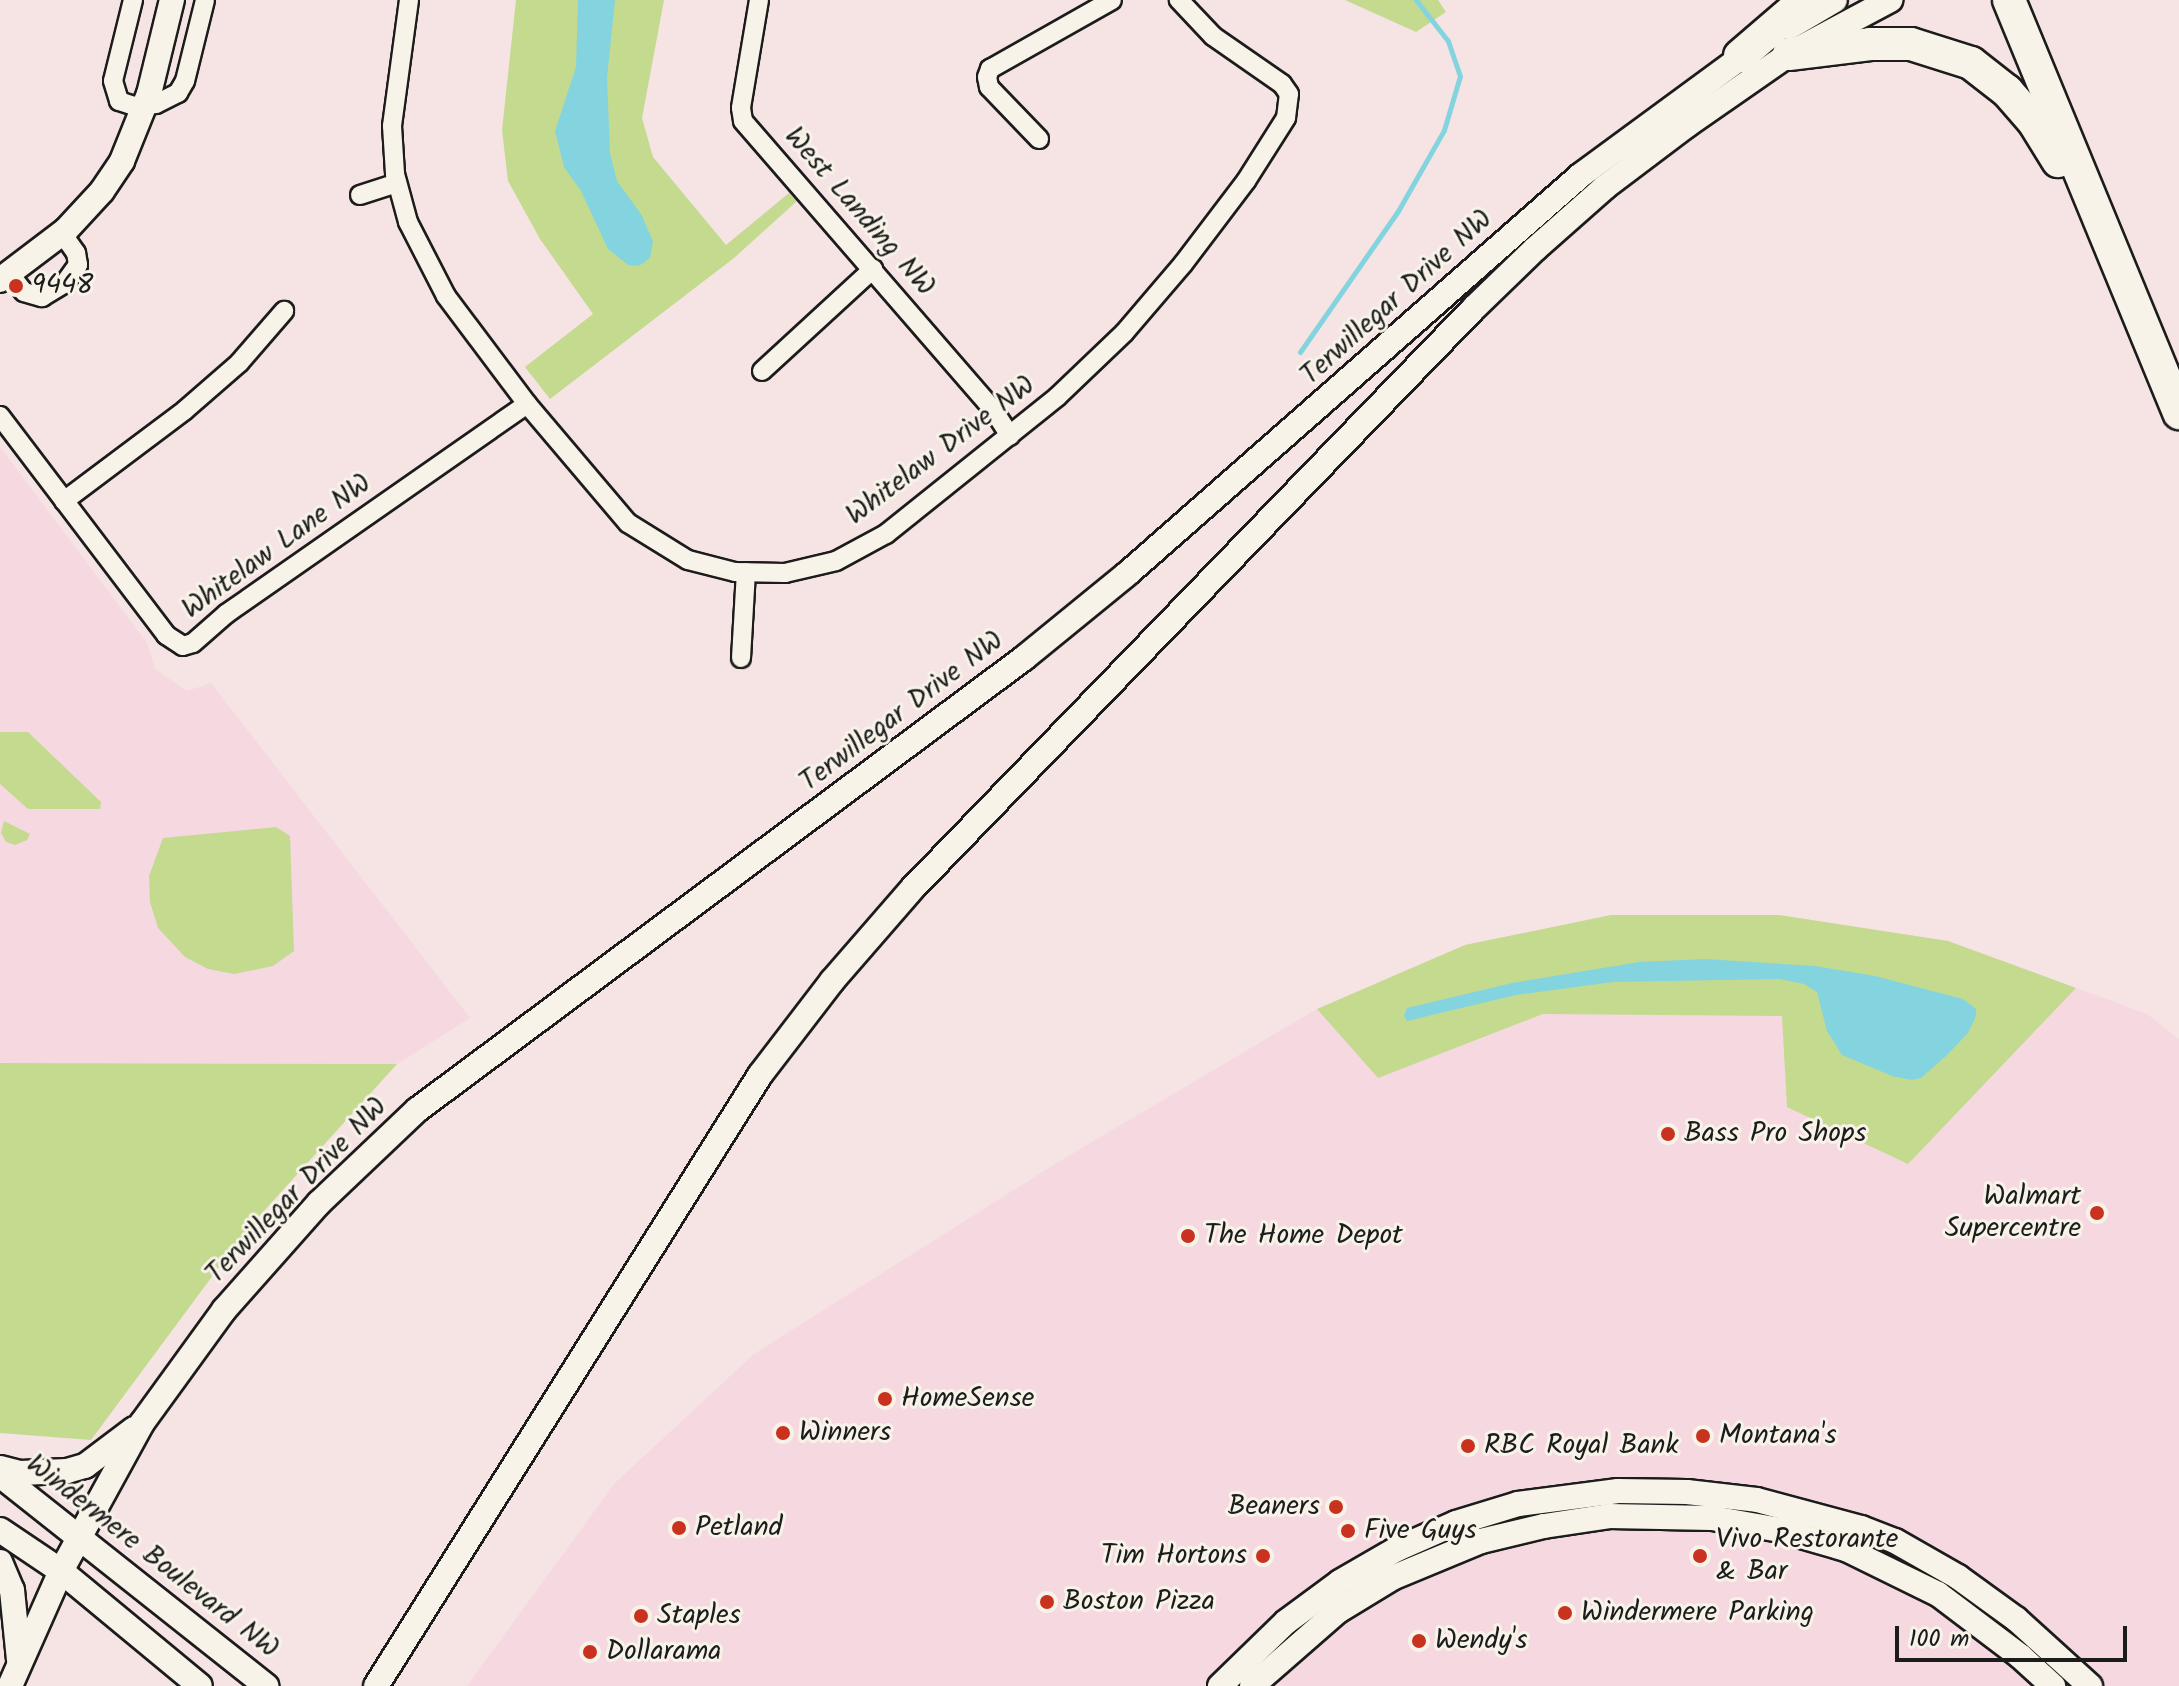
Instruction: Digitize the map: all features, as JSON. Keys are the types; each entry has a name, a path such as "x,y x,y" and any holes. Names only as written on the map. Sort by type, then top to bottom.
{"highway":[{"path":"1740,56 1805,0"},
{"path":"2009,0 2179,413"},
{"path":"1789,54 1870,44 1911,44 1971,63 2007,91 2034,122 2110,250"}],"main road":[{"path":"4,277 62,233 102,191 122,161 145,105 172,0"},
{"name":"Terwillegar Drive NW","path":"10,1686 61,1571 142,1423 224,1310 319,1203 417,1110 1024,658 1220,494 1581,175 1740,56 1835,0"},
{"name":"Terwillegar Drive NW","path":"376,1686 760,1075 832,981 911,890 1474,308 1535,249 1605,187 1789,54 1890,0"},
{"path":"0,1468 20,1473 67,1471 85,1466 142,1423"},
{"name":"Windermere Boulevard NW","path":"0,1475 266,1686"},
{"path":"1220,1686 1286,1622 1340,1582 1397,1549 1456,1523 1518,1504 1618,1491 1687,1492 1757,1500 1861,1528 1895,1541 1958,1577 2016,1619 2090,1686"},
{"path":"1252,1686 1338,1611 1392,1578 1481,1541 1544,1526 1609,1516 1712,1518 1780,1530 1846,1549 1938,1594 2020,1656 2053,1686"},
{"path":"0,1530 61,1571 200,1686"},
{"path":"0,1562 14,1600 19,1662"},
{"path":"386,1686 392,1661"}],"street":[{"path":"133,0 113,81 114,93 119,101 134,106 178,93 185,81 205,0"},
{"name":"Whitelaw Drive NW","path":"409,0 392,126 397,183 418,247 446,296 595,488 647,538 688,560 746,572 785,573 836,561 886,534 1057,397 1124,333 1183,264 1246,181 1290,106 1286,87 1213,36 1179,0"},
{"name":"West Landing NW","path":"759,0 741,108 743,121 992,408 1010,436"},
{"path":"1039,139 989,87 987,77 990,69 1112,0"},
{"path":"360,195 397,183"},
{"path":"4,277 24,292 42,297 64,284 78,265 76,253 62,233"},
{"path":"762,371 873,269"},
{"path":"64,501 185,410 239,363 284,311"},
{"name":"Whitelaw Lane NW","path":"0,416 166,635 183,646 193,643 226,614 527,404"},
{"path":"741,658 746,572"}],"shaded area":[{"path":"0,447 147,643 155,669 187,691 211,683 470,1018 397,1064 0,1063"},
{"path":"1611,915 1779,915 1948,941 2147,1014 2179,1039 2179,1686 467,1686 615,1483 754,1354 1060,1161 1317,1009 1465,945"}],"green space":[{"path":"516,0 664,0 642,118 653,157 726,245 789,193 797,201 734,258 550,399 525,367 593,314 540,239 508,181 502,130"},
{"path":"1345,0 1438,0 1446,12 1416,32"},
{"path":"0,732 28,732 101,802 100,809 28,809 0,784"},
{"path":"4,821 30,834 27,840 15,845 6,842 1,833"},
{"path":"276,827 290,836 294,951 273,966 234,974 208,969 185,957 158,928 150,902 149,876 163,838"},
{"path":"1611,915 1779,915 1948,941 2076,988 1908,1164 1787,1107 1782,1016 1543,1014 1378,1078 1317,1009 1465,945"},
{"path":"0,1063 397,1064 245,1232 91,1440 0,1433"}],"water":[{"path":"578,0 615,0 607,78 610,153 617,181 641,214 653,241 650,258 639,266 628,265 608,249 581,191 564,167 555,131 576,67"},
{"path":"1705,959 1815,966 1875,976 1963,999 1976,1009 1976,1016 1968,1033 1946,1056 1921,1078 1912,1080 1892,1076 1842,1055 1827,1031 1817,992 1804,984 1780,979 1613,982 1516,995 1407,1021 1404,1016 1407,1008 1512,983 1639,962"}],"waterway":[{"path":"1300,352 1398,211 1444,130 1460,76 1448,41 1416,0"}],"place":[{"name":"9448","path":"16,286"},
{"name":"Bass Pro Shops","path":"1668,1134"},
{"name":"Walmart Supercentre","path":"2097,1213"},
{"name":"The Home Depot","path":"1188,1236"},
{"name":"HomeSense","path":"885,1399"},
{"name":"Winners","path":"783,1433"},
{"name":"Montana's","path":"1703,1436"},
{"name":"RBC Royal Bank","path":"1468,1446"},
{"name":"Beaners","path":"1336,1507"},
{"name":"Petland","path":"679,1528"},
{"name":"Five Guys","path":"1348,1531"},
{"name":"Tim Hortons","path":"1263,1556"},
{"name":"Vivo Restorante & Bar","path":"1700,1556"},
{"name":"Boston Pizza","path":"1047,1602"},
{"name":"Windermere Parking","path":"1565,1613"},
{"name":"Staples","path":"641,1616"},
{"name":"Wendy's","path":"1419,1641"},
{"name":"Dollarama","path":"590,1652"}]}
